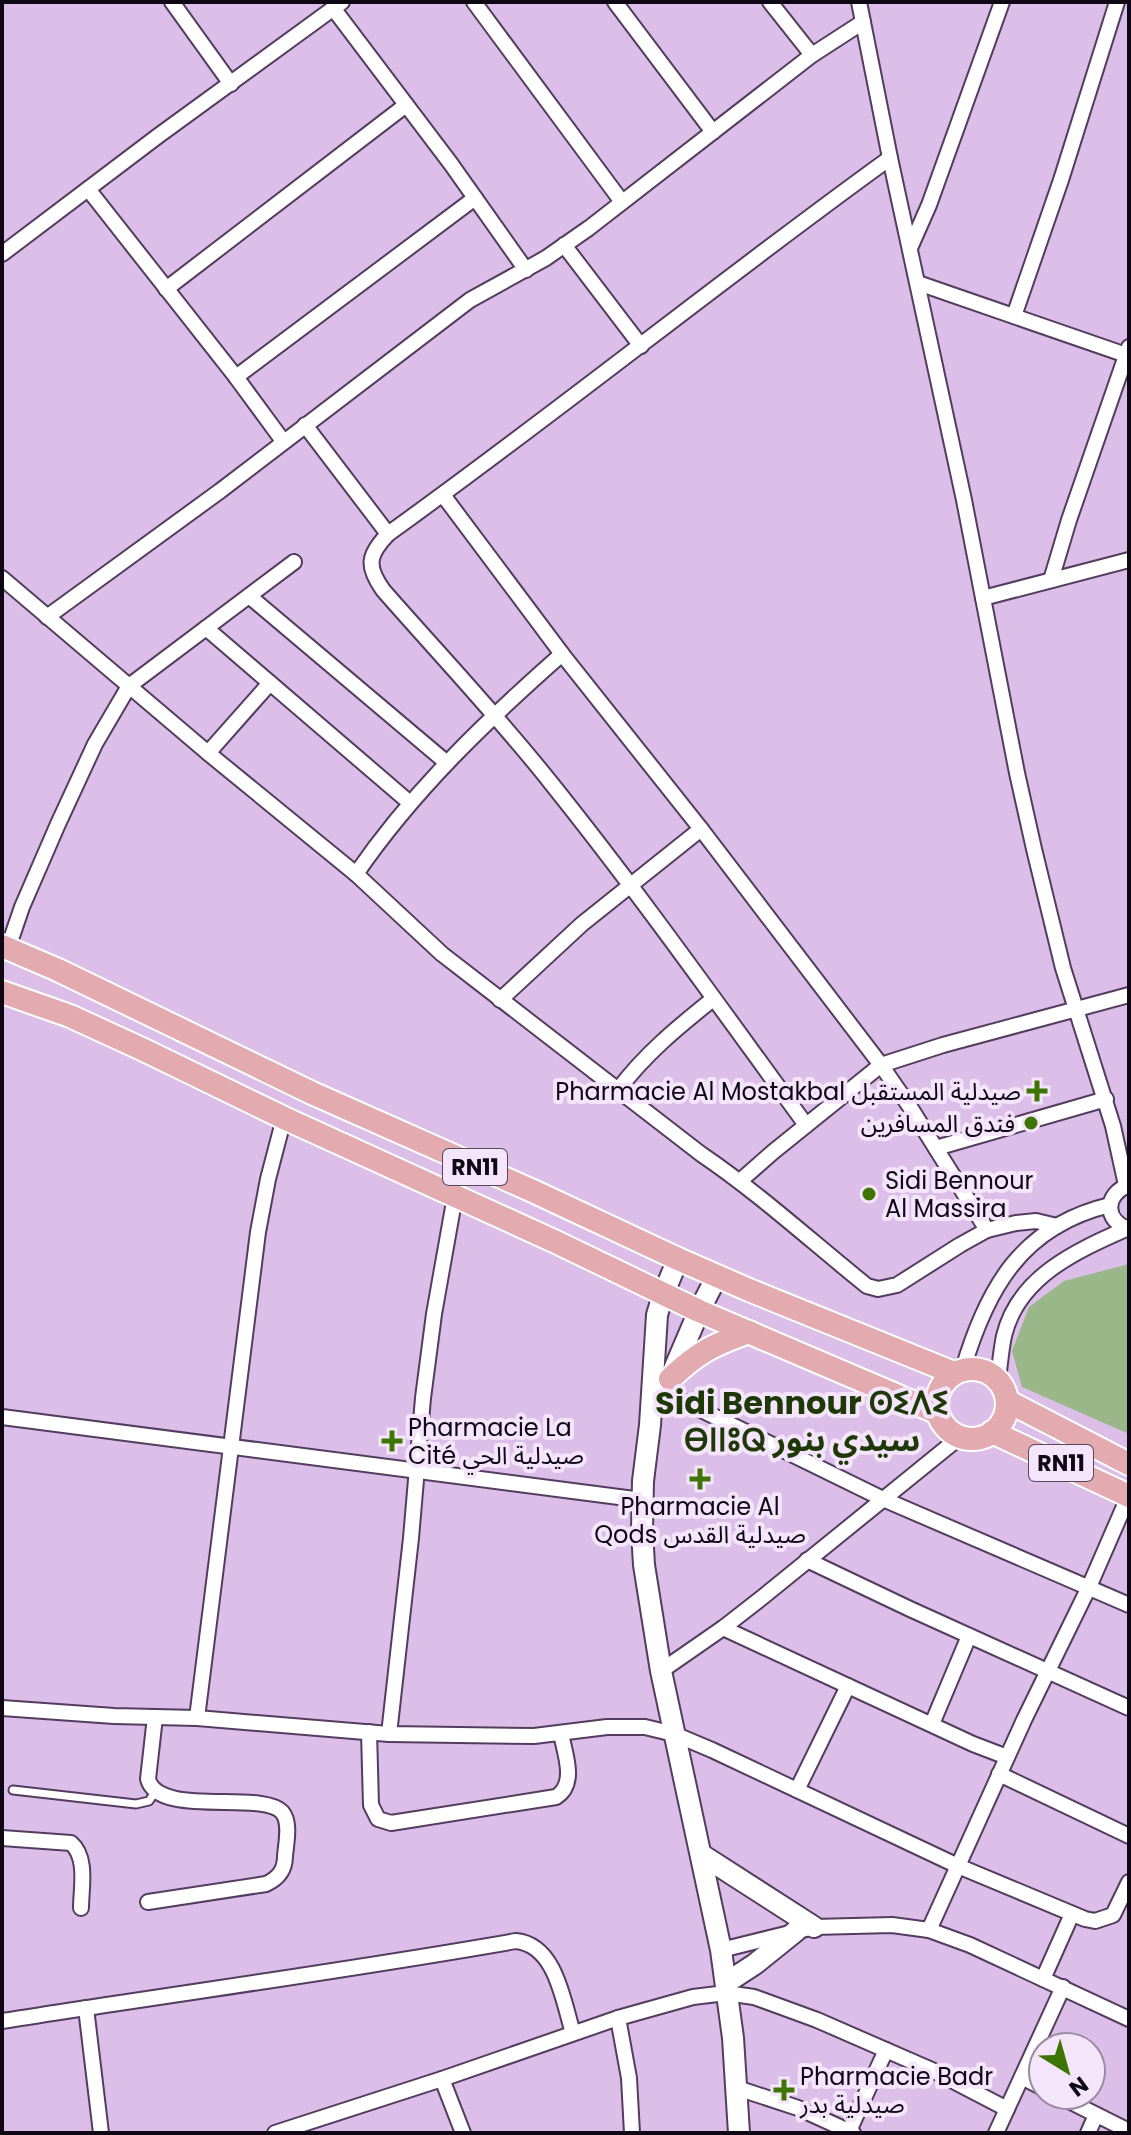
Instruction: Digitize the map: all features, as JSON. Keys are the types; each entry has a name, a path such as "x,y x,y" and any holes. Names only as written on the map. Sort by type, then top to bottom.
{"main road":[{"name":"RN11","path":"5,947 312,1093 717,1276 959,1371 976,1368 998,1379"},
{"name":"RN11","path":"2,992 70,1016 663,1295 938,1413 942,1423 960,1437"},
{"path":"662,1386 655,1334 663,1295 678,1259"},
{"path":"717,1276 662,1386 650,1425 642,1500 644,1565 661,1671 721,1950 737,2088 739,2133"},
{"path":"662,1386 687,1362 710,1346 749,1332"},
{"path":"938,1413 937,1397 943,1384 959,1371"},
{"path":"998,1379 1005,1389 1007,1401"},
{"name":"RN11","path":"1129,1464 1007,1401 1004,1419 992,1432 1129,1496"},
{"path":"960,1437 971,1439 992,1432"},
{"path":"702,1855 805,1929 726,1988"}],"street":[{"path":"172,2 231,84"},
{"path":"474,2 622,202"},
{"path":"615,2 713,132"},
{"path":"770,2 812,55"},
{"path":"859,2 964,500 1024,804 1051,923 1075,1010 1106,1099 1127,1185 1115,1193 1110,1205 1114,1220 1128,1229"},
{"path":"910,248 929,205 1002,2"},
{"path":"2,254 338,5 406,105 526,270"},
{"path":"1014,316 1118,5"},
{"path":"47,617 209,499 470,300 564,245 812,55 863,22"},
{"path":"166,289 406,105"},
{"path":"806,1125 550,781 392,601 371,569 373,554 388,534 890,158"},
{"path":"88,189 283,441"},
{"path":"236,377 475,198"},
{"path":"564,245 641,346"},
{"path":"918,283 1128,353 1051,580"},
{"path":"305,425 388,534"},
{"path":"443,495 562,654 701,829 881,1065 987,1230"},
{"path":"983,598 1129,560"},
{"path":"5,947 95,744 129,686 294,562"},
{"path":"2,578 356,874 442,954 740,1181 867,1286 878,1289 897,1285 987,1230 1036,1221 1057,1226"},
{"path":"249,596 447,763"},
{"path":"206,628 410,803"},
{"path":"356,874 381,838 447,763 562,654"},
{"path":"208,753 270,683"},
{"path":"500,1000 561,943 701,829"},
{"path":"740,1181 881,1065 943,1045 1129,995"},
{"path":"618,1090 657,1045 713,999"},
{"path":"936,1148 1106,1099"},
{"path":"197,1718 258,1232 284,1118"},
{"path":"389,1734 434,1314 455,1196"},
{"path":"959,1371 994,1290 1020,1256 1057,1226 1073,1217 1110,1205"},
{"path":"998,1379 1010,1317 1030,1287 1065,1259 1128,1229"},
{"path":"662,1386 883,1499 1129,1605"},
{"path":"2,1417 642,1500"},
{"path":"661,1671 723,1628 960,1437"},
{"path":"929,1930 1129,1496"},
{"path":"807,1560 1129,1708"},
{"path":"723,1628 1007,1757"},
{"path":"932,1724 969,1636"},
{"path":"797,1790 848,1686"},
{"path":"2,1708 197,1718 389,1734 494,1736 645,1727 674,1734 958,1866 1072,1914 1095,1921 1113,1915 1129,1882"},
{"path":"148,1902 266,1884 280,1876 285,1863 285,1818 276,1808 270,1805 163,1797 155,1792 148,1779 155,1717"},
{"path":"369,1732 371,1805 378,1819 391,1823 556,1797 565,1790 568,1780 561,1734"},
{"path":"999,1774 1129,1836"},
{"path":"2,1838 71,1843 75,1846 81,1859 81,1908"},
{"path":"1043,1979 1072,1914"},
{"path":"721,1950 805,1929 892,1925 929,1930 970,1945 1129,2019"},
{"path":"2,2021 516,1941 527,1943 543,1955 556,1980 573,2033"},
{"path":"996,2133 1063,1987"},
{"path":"275,2133 618,2018 726,1988 817,2020 934,2071 1007,2109"},
{"path":"86,2008 101,2133"},
{"path":"618,2018 629,2078 630,2132"},
{"path":"737,2088 798,2108 851,2132 886,2050"},
{"path":"1022,2077 1027,2080"},
{"path":"442,2079 463,2133"},
{"path":"1088,2111 1129,2131"},
{"path":"1088,2133 1096,2115"}],"lane":[{"path":"13,1790 136,1804 149,1801 155,1792"}],"green space":[{"path":"1129,1264 1129,1434 1022,1387 1012,1351 1029,1307 1064,1281"}],"place":[{"name":"Pharmacie Al Mostakbal صيدلية المستقبل","path":"1037,1091"},
{"name":"فندق المسافرين","path":"1031,1123"},
{"name":"Sidi Bennour Al Massira","path":"869,1194"},
{"name":"Pharmacie La Cité صيدلية الحي","path":"392,1441"},
{"name":"Pharmacie Al Qods صيدلية القدس","path":"700,1479"},
{"name":"Pharmacie Badr صيدلية بدر","path":"784,2090"}],"district":[{"name":"Sidi Bennour ⵙⵉⴷⵉ ⴱⵏⵏⵓⵕ سيدي بنور","path":"802,1420"}]}
